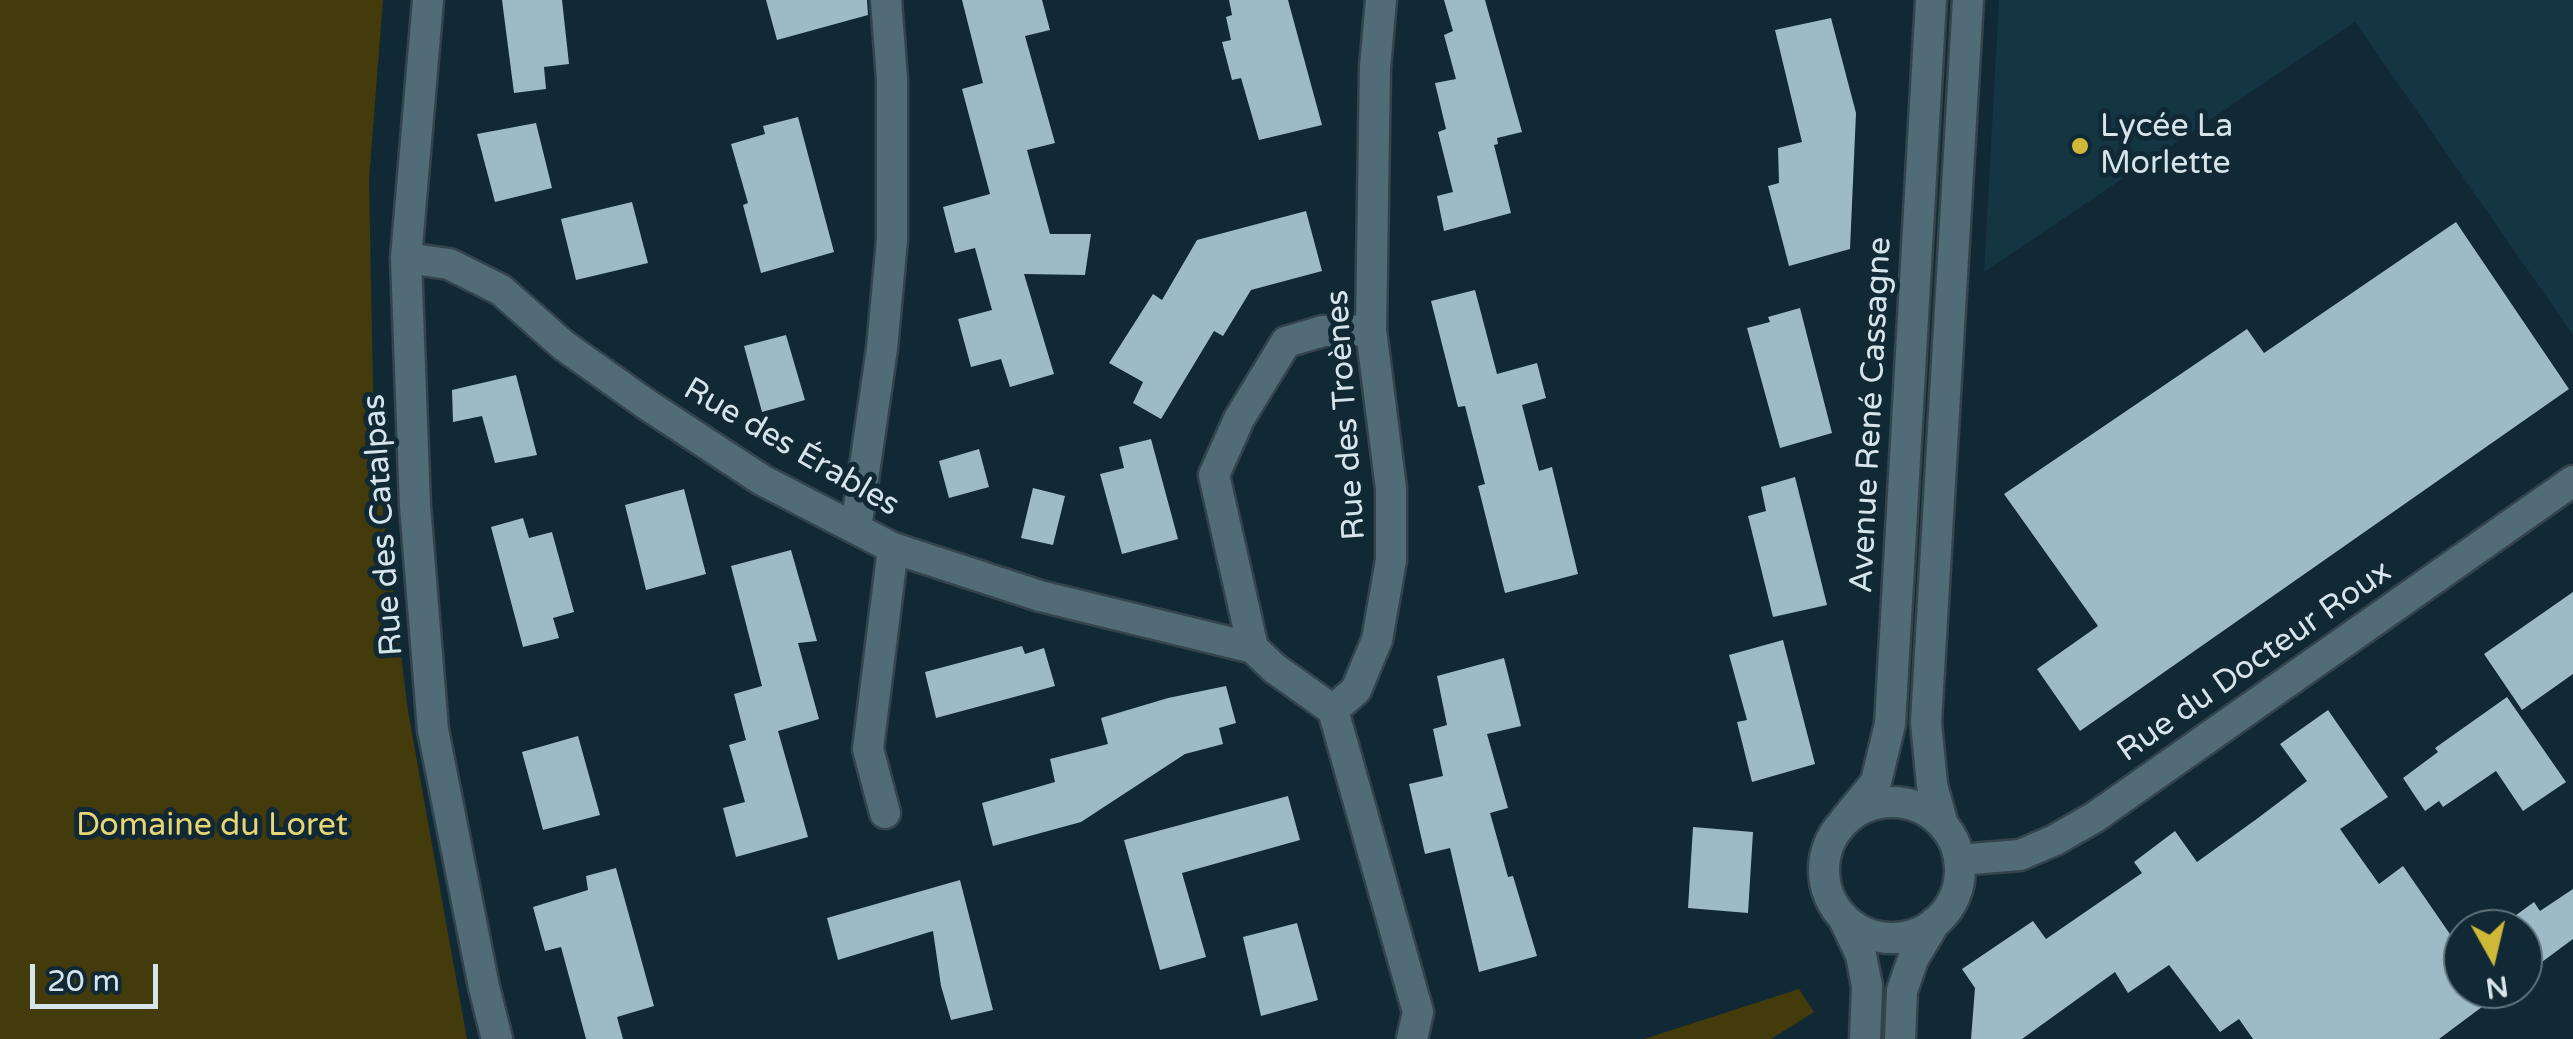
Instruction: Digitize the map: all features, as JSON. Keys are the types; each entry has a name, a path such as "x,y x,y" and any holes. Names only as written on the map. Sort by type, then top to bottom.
{"street":[{"name":"Rue des Catalpas","path":"428,0 406,258 415,506 433,730 497,1039"},
{"path":"856,528 882,348 892,240 892,78 886,0"},
{"name":"Rue des Troènes","path":"1334,710 1356,690 1376,640 1391,560 1391,489 1371,330 1375,67 1381,0"},
{"name":"Avenue René Cassagne","path":"1865,1039 1866,986 1861,955 1830,900 1824,858 1832,838 1876,782 1890,724 1931,0"},
{"path":"1900,1039 1902,991 1913,959 1956,894 1960,860 1932,785 1926,722 1968,0"},
{"name":"Rue des Érables","path":"406,258 449,264 501,290 563,345 646,404 762,480 893,548 1040,596 1253,648 1274,668 1334,710"},
{"path":"1253,648 1214,475 1238,419 1286,342 1323,331 1371,330"},
{"name":"Rue du Docteur Roux","path":"1960,860 2020,854 2095,818 2573,481"},
{"path":"885,812 868,749 893,548"},
{"path":"1334,710 1418,1012 1412,1039"},
{"path":"1844,821 1862,809 1884,802 1906,803 1926,811 1944,825"},
{"path":"1842,917 1858,930 1898,938 1918,933 1935,922"}],"shaded area":[{"name":"Lycée La Morlette","path":"1999,0 2573,0 2573,335 2355,22 1984,272"}],"green space":[{"name":"Domaine du Loret","path":"0,0 383,0 369,180 374,439 408,711 467,1039 0,1039"},
{"path":"1799,989 1814,1012 1771,1039 1644,1039"}],"building":[{"path":"502,0 562,0 569,64 544,67 546,89 514,93"},
{"path":"766,0 867,0 868,15 777,40"},
{"path":"962,0 1042,0 1050,30 1025,36 1055,143 1027,150 1050,234 1091,234 1085,275 1024,274 1054,374 1010,387 1001,359 971,367 958,319 992,310 975,248 955,253 943,207 990,194 962,89 983,83"},
{"path":"1229,0 1288,0 1322,125 1259,140 1241,78 1232,80 1222,42 1231,40 1226,17 1232,15"},
{"path":"1444,0 1485,0 1522,132 1497,138 1498,144 1494,145 1511,213 1444,231 1437,196 1453,192 1438,132 1446,129 1435,83 1456,79 1444,35 1453,31"},
{"path":"1831,18 1856,113 1850,249 1789,266 1768,186 1779,183 1778,148 1802,142 1775,30"},
{"path":"798,117 834,252 761,273 743,205 748,203 731,144 765,134 763,126"},
{"path":"536,123 552,188 495,202 477,134"},
{"path":"632,202 648,263 576,280 561,219"},
{"path":"1306,211 1322,271 1251,290 1223,336 1214,331 1161,419 1133,403 1143,382 1109,363 1153,294 1162,300 1197,240"},
{"path":"2456,222 2569,389 2080,731 2037,669 2098,626 2004,494 2247,329 2264,353"},
{"path":"1475,290 1497,374 1537,363 1546,398 1522,405 1539,471 1552,467 1578,574 1505,593 1478,486 1485,484 1465,406 1458,407 1431,301"},
{"path":"1800,308 1832,433 1780,448 1747,328"},
{"path":"786,335 805,400 762,412 744,346"},
{"path":"516,375 537,455 495,463 482,416 453,422 452,390"},
{"path":"1151,439 1178,539 1122,554 1100,474 1124,468 1119,447"},
{"path":"979,449 989,487 949,498 939,461"},
{"path":"1795,477 1827,605 1773,617 1748,516 1766,511 1761,487"},
{"path":"1033,488 1065,496 1053,545 1021,538"},
{"path":"684,489 706,574 646,590 625,505"},
{"path":"523,518 529,538 552,532 574,612 553,618 559,638 523,647 491,527"},
{"path":"791,550 817,641 798,643 819,719 778,731 808,837 736,857 723,808 745,802 729,745 746,740 734,694 762,686 731,566"},
{"path":"2573,592 2573,674 2522,710 2484,654"},
{"path":"1783,640 1815,764 1752,782 1737,722 1747,720 1729,655"},
{"path":"1022,646 1025,654 1044,648 1055,686 936,718 925,672"},
{"path":"1504,658 1521,726 1487,734 1508,808 1490,813 1537,956 1479,972 1450,848 1425,854 1409,784 1443,776 1433,729 1447,725 1437,676"},
{"path":"1226,686 1236,723 1219,728 1223,744 1185,754 1081,822 993,846 982,803 1055,782 1050,759 1108,744 1101,718"},
{"path":"2507,697 2566,782 2523,811 2496,771 2443,807 2439,801 2425,811 2403,778 2438,752 2435,748"},
{"path":"2328,710 2388,797 2340,829 2379,884 2403,866 2443,924 2443,1009 2479,1009 2439,1039 2253,1039 2239,1019 2220,1032 2169,965 2128,993 2115,972 2022,1039 1971,1039 1975,988 1962,969 2033,921 2046,939 2142,873 2134,862 2175,831 2197,862 2307,781 2280,744"},
{"path":"578,736 600,815 543,830 522,752"},
{"path":"1288,796 1300,840 1182,873 1206,957 1160,970 1124,840"},
{"path":"1693,827 1753,832 1748,913 1688,908"},
{"path":"616,868 654,1006 617,1017 623,1039 586,1039 561,947 545,951 533,907 588,890 586,876"},
{"path":"960,880 993,1010 951,1020 941,986 933,931 838,960 827,918"},
{"path":"2573,889 2573,939 2543,961 2543,909"},
{"path":"1297,923 1318,1000 1261,1016 1243,937"}],"place":[{"name":"Lycée La Morlette","path":"2080,146"}]}
